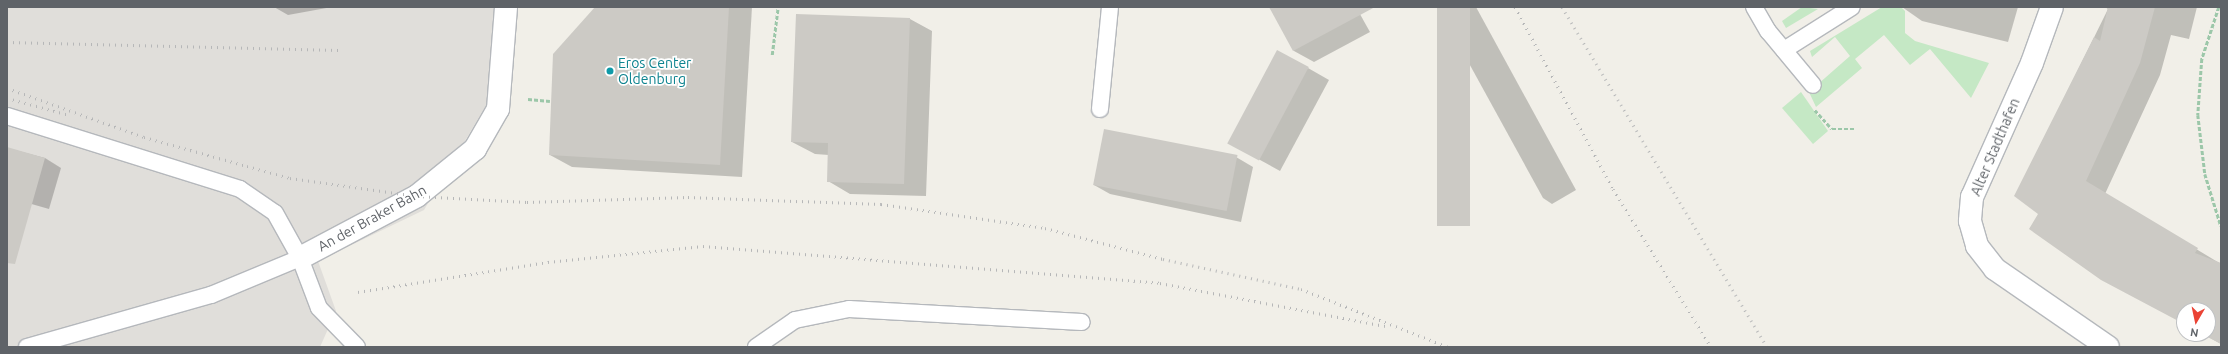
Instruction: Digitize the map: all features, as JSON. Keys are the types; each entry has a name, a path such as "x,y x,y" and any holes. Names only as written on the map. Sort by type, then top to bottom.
{"street":[{"name":"An der Braker Bahn","path":"300,258 417,196 475,149 498,109 506,7"},
{"name":"Alter Stadthafen","path":"2052,7 2032,63 1972,197 1970,220 1977,246 1995,269 2108,347"}],"lane":[{"path":"1100,109 1110,7"},
{"path":"1754,7 1784,50 1811,82"},
{"path":"1784,50 1852,7"},
{"path":"7,116 240,189 275,213 300,258 319,308 350,344 357,347"},
{"path":"27,347 211,296 300,258"},
{"path":"756,347 795,320 850,309 1082,322"}],"path":[{"path":"772,55 778,7"},
{"path":"2220,7 2202,59 2198,115 2205,174 2221,226"},
{"path":"1811,82 1806,94 1828,126 1854,129"}],"shaded area":[{"path":"7,7 496,7 488,102 424,210 318,261 336,311 320,347 7,347"}],"green space":[{"path":"1802,7 1818,9 1786,28 1782,21"},
{"path":"1882,7 1901,7 1905,11 1905,33 1915,41 1989,63 1971,98 1930,49 1910,65 1884,35 1855,59 1862,68 1816,107 1809,92 1850,56 1835,37 1812,57 1810,51"},
{"path":"1801,92 1828,131 1813,144 1782,108"}],"building":[{"name":"Eros Center Oldenburg","path":"595,7 729,7 720,165 549,155 553,54"},
{"path":"1269,7 1375,7 1293,51"},
{"path":"1437,7 1470,7 1470,226 1437,226"},
{"path":"2108,7 2155,7 2140,63 2086,181 2198,248 2195,253 2221,263 2221,344 2216,341 2216,302 2176,302 2176,320 2101,280 2029,229 2038,214 2014,196 2094,37 2100,41"},
{"path":"796,14 910,18 904,184 827,182 828,143 791,142"},
{"path":"1277,50 1309,67 1259,160 1227,144"},
{"path":"1104,129 1238,155 1227,211 1093,185"},
{"path":"7,147 45,158 15,264 7,263"}],"railway":[{"path":"1515,7 1613,189 1711,347"},
{"path":"1562,7 1767,347"},
{"path":"7,42 339,50"},
{"path":"7,88 144,137 290,178 417,196 527,202 688,197 881,204 1045,228 1163,259 1301,289 1448,347"},
{"path":"7,98 69,115"},
{"path":"358,292 548,262 703,246 1160,283 1385,326"}],"place":[{"name":"Eros Center Oldenburg","path":"610,71"}]}
